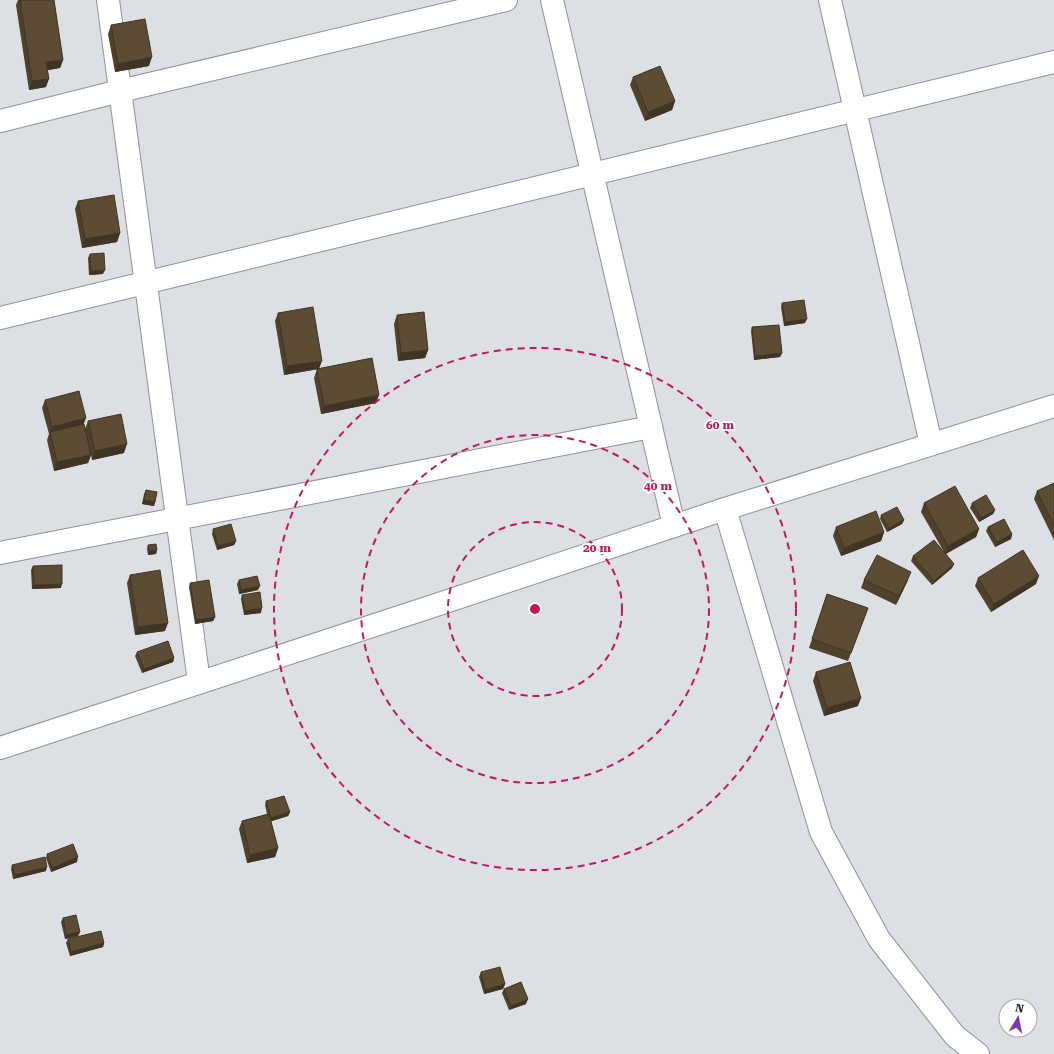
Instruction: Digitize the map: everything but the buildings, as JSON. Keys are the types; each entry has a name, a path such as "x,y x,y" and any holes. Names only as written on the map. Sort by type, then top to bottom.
{"street":[{"path":"108,0 199,682"},
{"path":"0,121 120,91 506,0"},
{"path":"552,0 674,526"},
{"path":"830,0 931,444"},
{"path":"0,318 1054,62"},
{"path":"0,748 725,509 1054,406"},
{"path":"0,553 651,427"},
{"path":"725,509 821,832 879,939 956,1036 978,1054"}]}
